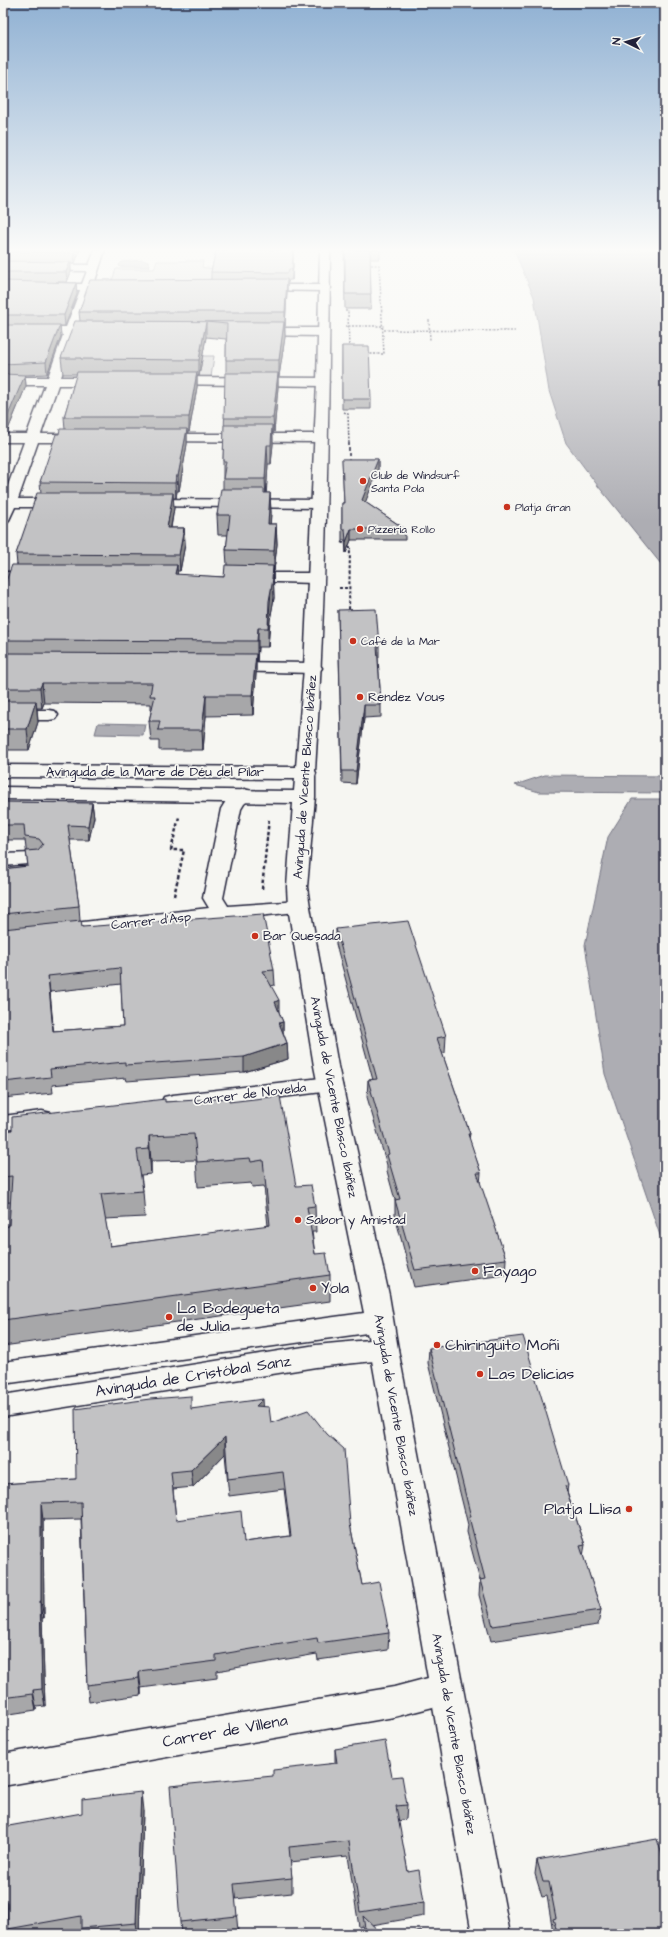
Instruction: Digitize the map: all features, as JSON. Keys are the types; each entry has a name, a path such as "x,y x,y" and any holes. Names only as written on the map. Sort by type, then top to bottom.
{"street":[{"path":"3,519 6,503 33,438 68,340"},
{"name":"Avinguda de Vicente Blasco Ibáñez","path":"324,340 313,668 307,773 297,887 299,907 330,1085 381,1335 491,1934"},
{"path":"3,381 117,381"},
{"path":"157,381 323,382"},
{"path":"3,438 100,438"},
{"path":"148,438 321,438"},
{"path":"6,503 80,503"},
{"path":"127,503 319,504"},
{"path":"3,577 49,577"},
{"path":"229,578 315,578"},
{"path":"207,667 313,668"},
{"path":"3,715 48,715"},
{"name":"Avinguda de la Mare de Déu del Pilar","path":"3,771 307,773"},
{"name":"Avinguda de la Mare de Déu del Pilar","path":"3,793 305,797"},
{"path":"222,913 213,898 231,809 236,800 244,795"},
{"path":"3,860 33,859"},
{"name":"Carrer d'Asp","path":"66,930 222,913 299,907"},
{"name":"Carrer de Novelda","path":"153,1106 330,1085"},
{"path":"3,1124 66,1116"},
{"name":"Avinguda de Cristóbal Sanz","path":"3,1373 381,1335"},
{"name":"Avinguda de Cristóbal Sanz","path":"3,1406 316,1356 381,1335"},
{"name":"Carrer de Villena","path":"3,1770 394,1702 446,1689"}],"path":[{"path":"363,354 384,354 384,340"},
{"path":"338,410 348,414 349,463 343,466"},
{"path":"335,540 350,546 349,612 344,614"},
{"path":"174,899 184,850 171,850 179,816 186,815"}],"shaded area":[{"path":"541,340 665,340 665,569 598,486 566,443 549,391"},
{"path":"170,356 214,356 211,377 165,376"},
{"path":"98,723 145,724 143,735 95,734"},
{"path":"545,775 665,776 665,793 539,792 515,785"},
{"path":"632,799 665,799 665,1250 605,1074 585,945 608,837"}],"building":[{"path":"3,340 54,340 46,362 3,364"},
{"path":"68,340 203,340 199,360 61,358"},
{"path":"227,340 282,340 279,360 226,360"},
{"path":"342,346 369,346 371,399 342,399"},
{"path":"77,372 197,372 189,417 64,417"},
{"path":"225,373 278,373 273,418 224,418"},
{"path":"3,374 25,375 6,420 3,421"},
{"path":"224,425 272,425 271,445 267,445 265,479 223,479 226,461 223,461"},
{"path":"60,429 187,429 178,476 176,476 175,483 40,482 56,434 59,434"},
{"path":"342,459 378,459 362,500 405,529 351,529 346,542 345,529 342,529 342,503 344,503"},
{"path":"221,489 264,489 264,493 270,493 268,524 276,524 274,551 226,550 230,515 217,515"},
{"path":"37,493 173,493 167,528 184,528 179,555 16,554"},
{"path":"12,565 177,565 175,574 224,577 225,565 273,566 268,628 258,628 257,641 3,640 3,589"},
{"path":"376,609 381,705 364,705 356,771 342,771 338,610"},
{"path":"3,653 256,654 252,695 206,695 202,730 158,730 160,721 149,721 155,696 150,696 152,683 42,683 40,688 3,688"},
{"path":"3,701 36,701 27,729 3,729"},
{"path":"3,802 92,803 88,826 68,825 79,906 3,914 3,869 28,866 26,851 38,850 43,844 39,839 25,837 24,825 3,825"},
{"path":"263,914 274,970 263,971 279,1000 275,1002 283,1022 279,1023 287,1043 244,1057 125,1065 125,1062 50,1069 51,1077 3,1082 3,929 81,921 82,927","holes":["120,968 123,1026 53,1031 48,976"]},
{"path":"408,921 446,1036 437,1038 470,1134 468,1134 481,1173 477,1173 506,1259 415,1270 395,1200 400,1199 387,1155 389,1154 368,1080 377,1079 336,929"},
{"path":"280,1096 296,1186 311,1185 315,1206 307,1207 315,1254 326,1253 330,1275 3,1320 3,1227 9,1226 12,1176 3,1177 3,1131 12,1130 12,1117 165,1099 165,1102 229,1098 229,1102","holes":["194,1134 197,1162 250,1158 251,1162 263,1160 270,1225 110,1246 101,1194 143,1191 137,1150 149,1149 149,1136"]},
{"path":"523,1336 568,1485 565,1486 585,1545 580,1546 601,1610 493,1626 480,1580 485,1579 469,1517 471,1517 429,1348"},
{"path":"191,1396 191,1409 263,1399 256,1406 269,1407 271,1423 308,1410 327,1434 344,1449 350,1524 362,1585 379,1582 389,1633 318,1643 317,1638 216,1655 216,1661 139,1671 139,1678 87,1685 81,1502 41,1503 40,1601 42,1689 33,1690 33,1694 3,1698 3,1484 76,1479 75,1409 150,1399","holes":["225,1437 228,1479 283,1472 291,1536 244,1542 241,1511 176,1520 171,1472 191,1470"]},
{"path":"385,1741 392,1777 402,1776 407,1805 396,1806 408,1872 419,1870 424,1902 360,1912 349,1841 289,1847 292,1878 234,1884 237,1916 180,1922 170,1786 273,1776 273,1770 337,1763 335,1749"},
{"path":"141,1792 136,1923 81,1928 81,1916 8,1929 7,1902 3,1903 3,1827 82,1813 82,1799"},
{"path":"657,1839 665,1864 665,1934 558,1934 553,1919 556,1918 549,1882 543,1882 537,1860"},
{"path":"363,1916 382,1934 366,1934"},
{"path":"253,1931 253,1934 239,1934"},
{"path":"421,1931 422,1934 409,1934"}],"place":[{"name":"Club de Windsurf Santa Pola","path":"363,481"},
{"name":"Platja Gran","path":"507,507"},
{"name":"Pizzería Rollo","path":"360,529"},
{"name":"Café de la Mar","path":"353,641"},
{"name":"Rendez Vous","path":"360,697"},
{"name":"Bar Quesada","path":"255,936"},
{"name":"Sabor y Amistad","path":"298,1220"},
{"name":"Fayago","path":"475,1271"},
{"name":"Yola","path":"313,1288"},
{"name":"La Bodegueta de Julia","path":"169,1317"},
{"name":"Chiringuito Moñi","path":"437,1345"},
{"name":"Las Delicias","path":"480,1374"},
{"name":"Platja Llisa","path":"629,1509"}]}
